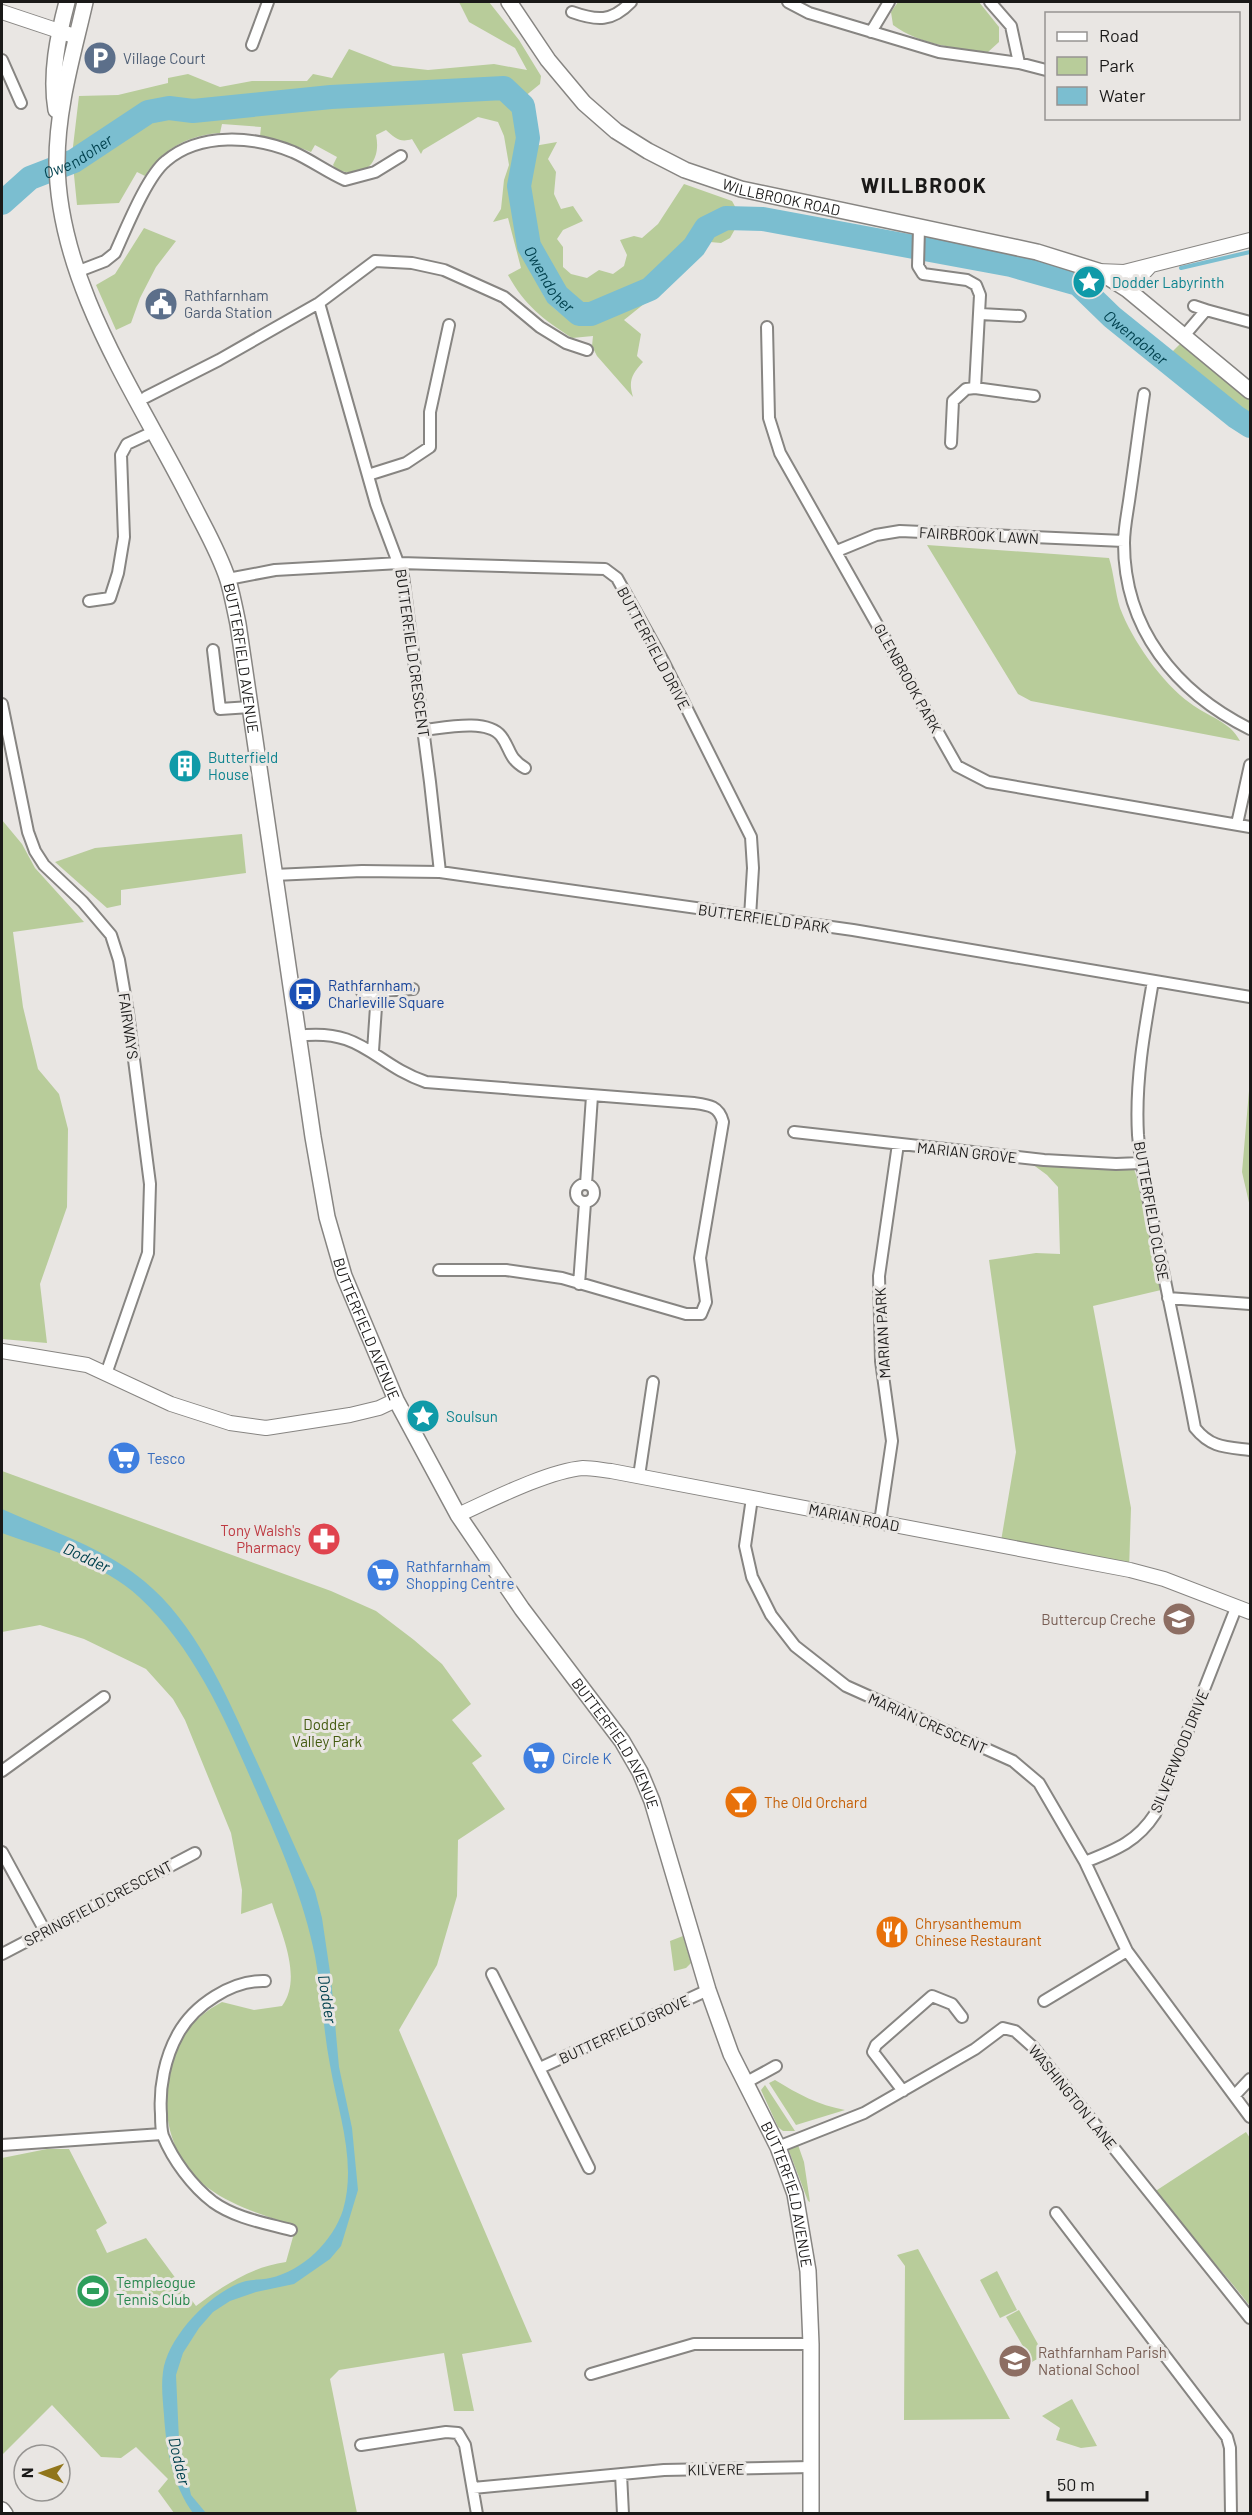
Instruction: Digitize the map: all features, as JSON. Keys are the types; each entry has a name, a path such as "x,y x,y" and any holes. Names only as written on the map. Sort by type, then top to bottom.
{"main road":[{"name":"BUTTERFIELD AVENUE","path":"67,2 60,32 54,95 58,122 57,170 66,231 106,340 155,431 228,579 238,624 297,1037 327,1217 344,1276 374,1353 396,1400 459,1515 522,1609 615,1732 640,1772 666,1842 708,1990 731,2054 778,2148 795,2194 803,2230 808,2271 811,2344 811,2514"},
{"name":"BUTTERFIELD AVENUE","path":"58,122 85,2"},
{"name":"WILLBROOK ROAD","path":"509,2 548,60 584,103 616,130 648,151 685,170 724,184 918,234 1037,252 1098,271 1123,287 1251,391"},
{"path":"2,2510 5,2514"}],"street":[{"path":"252,45 268,2"},
{"path":"572,12 597,19 617,15 631,2"},
{"path":"788,2 809,13 939,52 1019,63 1045,70"},
{"path":"871,32 889,2"},
{"path":"990,2 1011,26 1019,63"},
{"path":"2,12 77,37"},
{"path":"2,60 4,74 21,103"},
{"path":"79,271 105,261 115,253 151,180 165,161 193,146 226,139 270,144 303,157 345,180 375,172 401,156"},
{"path":"918,234 918,266 923,274 967,280 976,285 980,295 975,388"},
{"path":"1098,271 1124,272 1251,240"},
{"path":"146,398 219,360 319,303 375,261 412,263 444,270 465,281 484,286 504,297 521,313 566,343 587,350"},
{"path":"1123,287 1150,266"},
{"name":"BUTTERFIELD CRESCENT","path":"319,303 368,475 400,563 424,730 440,872"},
{"path":"1194,306 1251,322"},
{"path":"1184,337 1206,310"},
{"path":"980,314 1020,316"},
{"path":"368,475 406,463 430,447 430,412 449,326"},
{"name":"GLENBROOK PARK","path":"767,327 769,418 780,453 957,766 988,782 1251,826"},
{"path":"951,443 953,401 966,389 975,388 1034,396"},
{"path":"1144,394 1124,542 1130,597 1142,628 1168,668 1199,698 1251,729"},
{"path":"89,601 110,597 118,573 124,537 121,455 127,444 155,431"},
{"name":"FAIRBROOK LAWN","path":"837,551 876,535 900,531 1124,542"},
{"name":"BUTTERFIELD DRIVE","path":"228,579 275,570 400,563 605,569 617,578 662,659 751,837 753,868 750,916"},
{"path":"213,650 220,709 250,707"},
{"name":"FAIRWAYS","path":"2,705 28,832 35,851 44,865 83,902 111,935 119,960 128,1012 150,1184 148,1253 106,1374"},
{"path":"424,730 476,725 494,730 501,736 514,762 525,768"},
{"path":"1237,824 1251,765"},
{"name":"BUTTERFIELD PARK","path":"274,875 362,871 440,872 918,940 1251,997"},
{"name":"BUTTERFIELD CLOSE","path":"1153,981 1142,1039 1138,1082 1141,1163 1168,1298 1196,1428 1204,1440 1219,1446 1251,1450"},
{"path":"362,992 413,989"},
{"path":"373,1051 377,992"},
{"path":"297,1037 349,1041 373,1051 400,1071 426,1082 713,1106 721,1113 723,1122 700,1258 706,1302 701,1314 686,1314 562,1278 506,1270 439,1270"},
{"path":"579,1284 585,1203 590,1201 594,1194 593,1189 586,1184 592,1096"},
{"name":"MARIAN GROVE","path":"794,1132 1084,1163 1141,1163"},
{"name":"MARIAN PARK","path":"880,1522 892,1441 881,1361 879,1276 898,1144"},
{"name":"BUTTERFIELD CLOSE","path":"1168,1298 1251,1304"},
{"path":"2,1351 87,1365 198,1414 230,1423 266,1428 350,1415 379,1408 396,1400"},
{"path":"639,1476 653,1382"},
{"name":"MARIAN ROAD","path":"459,1515 505,1493 555,1475 583,1468 639,1476 1139,1572 1164,1579 1251,1612"},
{"name":"MARIAN CRESCENT","path":"752,1498 745,1546 752,1577 771,1615 795,1646 846,1686 1013,1761 1039,1783 1085,1862 1127,1951 1251,2117"},
{"name":"SILVERWOOD DRIVE","path":"1085,1862 1128,1843 1144,1830 1155,1814 1236,1608"},
{"path":"2,1771 104,1697"},
{"path":"2,1852 45,1931"},
{"name":"SPRINGFIELD CRESCENT","path":"2,1954 195,1853"},
{"path":"1044,2001 1127,1951"},
{"name":"BUTTERFIELD GROVE","path":"492,1974 589,2168"},
{"path":"265,1981 252,1981 217,1996 201,2007 179,2032 166,2063 160,2100 162,2134 176,2160 190,2179 213,2202 239,2215 291,2230"},
{"name":"BUTTERFIELD GROVE","path":"540,2068 708,1990"},
{"path":"903,2091 873,2052 876,2045 932,1996 952,2004 962,2017"},
{"name":"WASHINGTON LANE","path":"778,2148 864,2113 975,2049 1003,2028 1015,2031 1033,2047 1251,2319"},
{"path":"745,2083 776,2066"},
{"path":"1235,2095 1251,2079"},
{"path":"2,2145 162,2134"},
{"path":"1056,2213 1227,2437 1230,2448 1231,2514"},
{"path":"591,2374 694,2344 811,2344"},
{"path":"361,2445 446,2432 458,2433 465,2445 477,2514"},
{"name":"KILVERE","path":"472,2488 672,2470 811,2467"},
{"path":"621,2474 623,2514"}],"green space":[{"path":"459,2 489,2 519,40 541,76 540,84 524,97 531,107 534,146 557,142 548,159 556,172 554,194 561,209 573,206 583,221 563,230 557,239 563,247 563,267 571,274 587,278 599,270 613,274 624,266 627,255 620,240 634,236 642,238 658,224 684,184 732,201 738,212 725,211 716,221 730,223 740,220 730,238 721,243 710,242 697,246 665,287 624,320 641,334 637,356 643,362 632,378 633,397 597,356 592,346 593,336 572,338 552,324 528,304 508,275 521,268 508,218 493,222 501,209 504,180 509,165 504,136 498,122 478,117 423,150 421,154 412,139 398,139 386,130 376,135 376,154 373,161 362,171 354,173 336,169 333,165 337,157 315,145 311,152 260,136 261,127 222,124 220,133 187,140 168,151 145,176 137,172 119,203 77,205 72,155 79,96 118,95 168,83 168,78 188,74 220,87 252,81 307,81 313,74 332,78 349,49 393,66 428,70 494,64 527,70 515,48 469,22","holes":["541,259 550,285 574,305 600,305 628,290 639,301 601,321 583,324 566,317 548,302 533,263"]},
{"path":"898,2 979,2 999,27 999,42 988,52 938,44 915,37 893,25 891,12"},
{"path":"144,228 176,241 156,267 140,298 131,323 116,330 96,285 115,274"},
{"path":"1185,339 1250,392 1250,426 1164,360"},
{"path":"927,545 1109,558 1120,608 1132,634 1149,660 1179,694 1197,708 1225,724 1240,741 1031,701 1018,694"},
{"path":"2,820 22,844 35,868 84,922 13,932 23,1007 38,1069 59,1094 68,1129 67,1207 40,1284 47,1343 2,1339"},
{"path":"242,834 246,873 121,890 121,905 107,908 55,862 95,848"},
{"path":"1250,1091 1250,1207 1242,1172"},
{"path":"1024,1158 1134,1169 1139,1184 1161,1290 1093,1306 1131,1508 1129,1571 1000,1547 1016,1452 989,1260 1036,1253 1060,1254 1058,1187 1047,1175"},
{"name":"Dodder Valley Park","path":"2,1471 331,1591 376,1611 442,1664 471,1704 452,1720 482,1756 472,1763 505,1809 458,1840 457,1896 437,1965 399,2030 532,2342 462,2354 474,2411 454,2411 444,2353 339,2370 330,2379 357,2513 174,2513 158,2491 168,2479 136,2447 121,2458 101,2457 52,2405 2,2455 2,2158 47,2149 69,2149 107,2223 96,2230 107,2253 146,2238 196,2306 238,2278 273,2264 286,2262 296,2226 239,2206 208,2188 193,2174 172,2138 166,2098 168,2077 173,2057 186,2032 205,2013 222,2002 254,2010 282,2006 291,1982 285,1941 272,1903 241,1914 242,1890 231,1833 185,1720 173,1699 146,1669 84,1639 40,1625 2,1632"},
{"path":"683,1936 691,1963 686,1968 674,1971 670,1941"},
{"path":"775,2080 808,2098 845,2110 796,2125 769,2083"},
{"path":"765,2085 795,2131 783,2131 778,2127 761,2090"},
{"path":"1246,2132 1250,2138 1250,2306 1154,2192"},
{"path":"797,2142 804,2162 810,2202 789,2151 789,2148"},
{"path":"918,2249 1010,2419 904,2420 905,2266 897,2255"},
{"path":"997,2271 1017,2310 1000,2318 980,2280"},
{"path":"1019,2310 1044,2355 1032,2362 1006,2317"},
{"path":"1072,2399 1097,2446 1081,2448 1056,2440 1060,2428 1042,2416"}],"water":[{"name":"Dodder","path":"2,1509 76,1540 129,1569 162,1598 178,1617 193,1637 219,1681 315,1891 322,1918 331,1979 339,2067 352,2128 358,2190 341,2246 330,2259 294,2284 256,2292 230,2301 213,2312 199,2328 183,2353 176,2375 179,2440 191,2495 206,2513 193,2513 180,2491 172,2467 162,2394 166,2358 182,2330 219,2294 246,2281 267,2279 294,2269 315,2253 338,2222 347,2192 345,2137 328,2051 315,1956 298,1894 267,1815 222,1715 178,1641 139,1597 109,1575 92,1566 2,1533"}],"waterway":[{"name":"Owendoher","path":"2,203 30,178 74,161 148,112 169,108 193,111 331,97 504,88 523,106 528,138 519,186 529,246 557,295 579,314 591,314 650,289 694,247 706,228 726,218 763,219 1011,265 1078,284 1112,317 1250,426"},
{"name":"Owendoher","path":"30,178 31,173"},
{"path":"1181,268 1250,252"}],"place":[{"name":"Village Court","path":"100,58"},
{"name":"Dodder Labyrinth","path":"1089,282"},
{"name":"Rathfarnham Garda Station","path":"161,304"},
{"name":"Butterfield House","path":"185,766"},
{"name":"Rathfarnham, Charleville Square","path":"305,994"},
{"name":"Soulsun","path":"423,1416"},
{"name":"Tesco","path":"124,1458"},
{"name":"Tony Walsh's Pharmacy","path":"324,1539"},
{"name":"Rathfarnham Shopping Centre","path":"383,1575"},
{"name":"Buttercup Creche","path":"1179,1619"},
{"name":"Circle K","path":"539,1758"},
{"name":"The Old Orchard","path":"741,1802"},
{"name":"Chrysanthemum Chinese Restaurant","path":"892,1932"},
{"name":"Templeogue Tennis Club","path":"93,2291"},
{"name":"Rathfarnham Parish National School","path":"1015,2361"}],"district":[{"name":"WILLBROOK","path":"924,184"}]}
